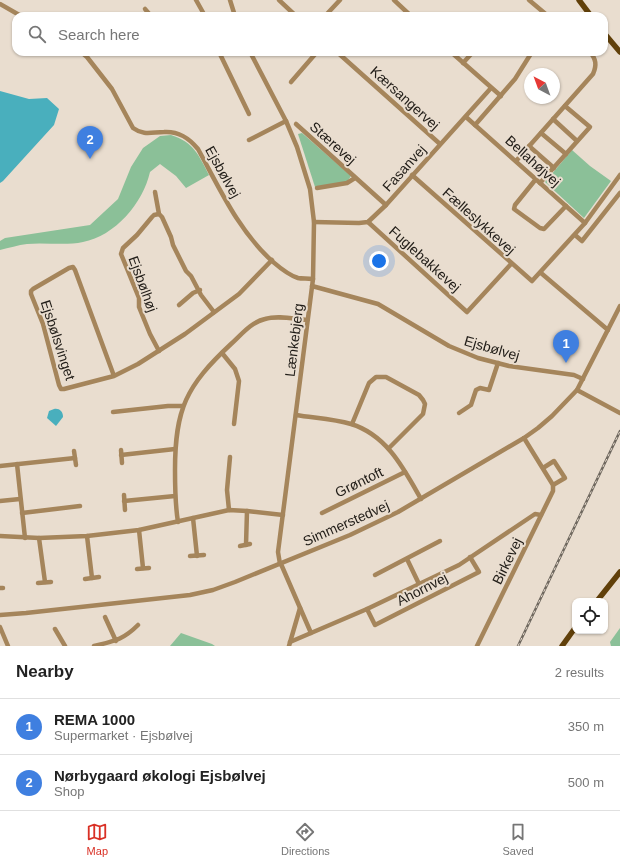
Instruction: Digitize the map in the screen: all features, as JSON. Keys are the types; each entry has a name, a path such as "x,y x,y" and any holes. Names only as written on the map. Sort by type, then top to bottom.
{"main road":[{"path":"579,0 588,12"},
{"path":"608,38 620,52"},
{"path":"599,598 620,572"},
{"path":"562,646 572,632"}],"street":[{"path":"196,0 204,12"},
{"path":"230,0 234,12"},
{"path":"279,0 292,12"},
{"path":"329,12 340,0"},
{"path":"394,0 407,12"},
{"path":"529,0 543,12"},
{"path":"0,4 14,12"},
{"name":"Ejsbølvej","path":"87,56 112,89 133,128 138,132 148,134 164,132 185,136 198,149 236,219 251,240 288,274 298,278 313,279"},
{"path":"221,56 248,114"},
{"name":"Lænkebjerg","path":"252,56 286,121 297,148 310,188 314,222 313,279 278,552 280,564"},
{"path":"291,82 314,56"},
{"name":"Kærsangervej","path":"341,56 440,144"},
{"path":"456,56 501,96"},
{"path":"464,63 470,56"},
{"path":"476,125 515,79 529,56"},
{"path":"516,161 593,74 596,68 596,63 592,56"},
{"name":"Fasanvej","path":"368,222 386,205 491,88"},
{"path":"540,183 590,127 565,106"},
{"name":"Bellahøjvej","path":"466,117 586,223"},
{"path":"553,119 577,141"},
{"path":"249,140 286,121"},
{"name":"Stærevej","path":"296,124 386,205"},
{"path":"541,133 566,154"},
{"path":"529,146 554,168"},
{"path":"608,330 541,273 586,223 620,175"},
{"name":"Fælleslykkevej","path":"412,176 532,282 541,273"},
{"name":"Stærevej","path":"317,188 347,183 355,178"},
{"path":"536,179 515,206 514,209 518,213 540,228 544,229 566,206"},
{"path":"575,235 582,241 620,192 613,186"},
{"path":"155,192 159,214 162,217 173,245 186,271 191,276 200,290 201,295 214,312"},
{"name":"Ejsbølhøj","path":"159,214 152,217 137,235 123,248 121,254 139,298 139,307 159,351"},
{"path":"314,222 368,222"},
{"name":"Fuglebakkevej","path":"368,222 467,312 512,264"},
{"name":"Ejsbølsvinget","path":"114,376 73,267 33,289 31,294 43,324 61,389 114,376 126,371 159,351 238,294 272,260"},
{"name":"Ejsbølvej","path":"312,286 378,304 449,346 478,358 498,363 574,375 583,379"},
{"name":"Ejsbølhøj","path":"179,305 193,293 200,290"},
{"name":"Simmerstedvej","path":"0,614 26,613 190,595 213,590 350,535 421,499 524,438 538,428 577,390 620,306"},
{"path":"178,522 175,496 176,432 183,406 198,380 222,352 252,325 265,319 276,318 307,320"},
{"path":"222,352 235,369 238,381 234,424"},
{"path":"459,413 471,405 476,390 480,388 489,390 498,363"},
{"path":"352,424 369,383 376,377 386,377 419,395 425,404 423,414 389,448"},
{"path":"577,390 620,413"},
{"path":"113,412 168,406 183,406"},
{"path":"296,415 352,424 375,436 389,448 421,499"},
{"path":"524,438 553,485"},
{"path":"122,463 121,452 175,449"},
{"path":"74,451 76,465"},
{"path":"229,510 227,490 230,457"},
{"path":"0,466 75,458"},
{"name":"Birkevej","path":"477,646 541,515 552,491 553,485 565,478 554,461 543,468"},
{"path":"17,464 25,538"},
{"name":"Grøntoft","path":"322,513 405,472"},
{"path":"124,495 125,510"},
{"path":"124,501 175,496"},
{"path":"0,501 20,499"},
{"path":"22,513 80,506"},
{"path":"0,536 39,538 87,536 139,530 229,510 283,516"},
{"path":"240,546 248,544 247,511"},
{"name":"Ahornvej","path":"289,644 459,565 535,514 541,515"},
{"path":"193,518 197,556"},
{"path":"139,530 143,568"},
{"path":"87,536 92,578"},
{"path":"39,538 45,582"},
{"path":"376,575 440,541"},
{"path":"190,556 204,555"},
{"name":"Ahornvej","path":"367,609 375,625 479,572 470,557"},
{"name":"Ahornvej","path":"406,559 419,584"},
{"path":"280,564 311,633"},
{"path":"136,569 149,568"},
{"path":"85,579 99,577"},
{"path":"38,583 52,582"},
{"path":"289,644 300,608"},
{"path":"105,617 116,641"},
{"path":"94,646 116,641 127,635 138,626"},
{"path":"0,627 8,646"},
{"path":"55,629 65,646"}],"green space":[{"path":"302,133 351,176 347,182 315,187 298,134"},
{"path":"171,135 179,138 195,150 209,175 186,188 176,176 160,164 150,172 141,195 126,216 106,233 95,239 76,243 27,244 0,250 0,241 5,238 90,225 118,199 131,167 143,148 160,136"},
{"path":"572,150 590,166 611,181 584,218 545,182"},
{"path":"620,628 620,646 611,646 610,642"},
{"path":"181,633 212,644 215,646 170,646"}],"water":[{"path":"0,91 29,99 47,98 59,109 54,125 0,183"},
{"path":"54,409 60,410 63,415 56,426 47,418 49,411"}],"railway":[{"path":"518,646 620,431"}],"place":[{"name":"Nørbygaard økologi Ejsbølvej","path":"90,159"},
{"name":"REMA 1000","path":"566,363"}]}
